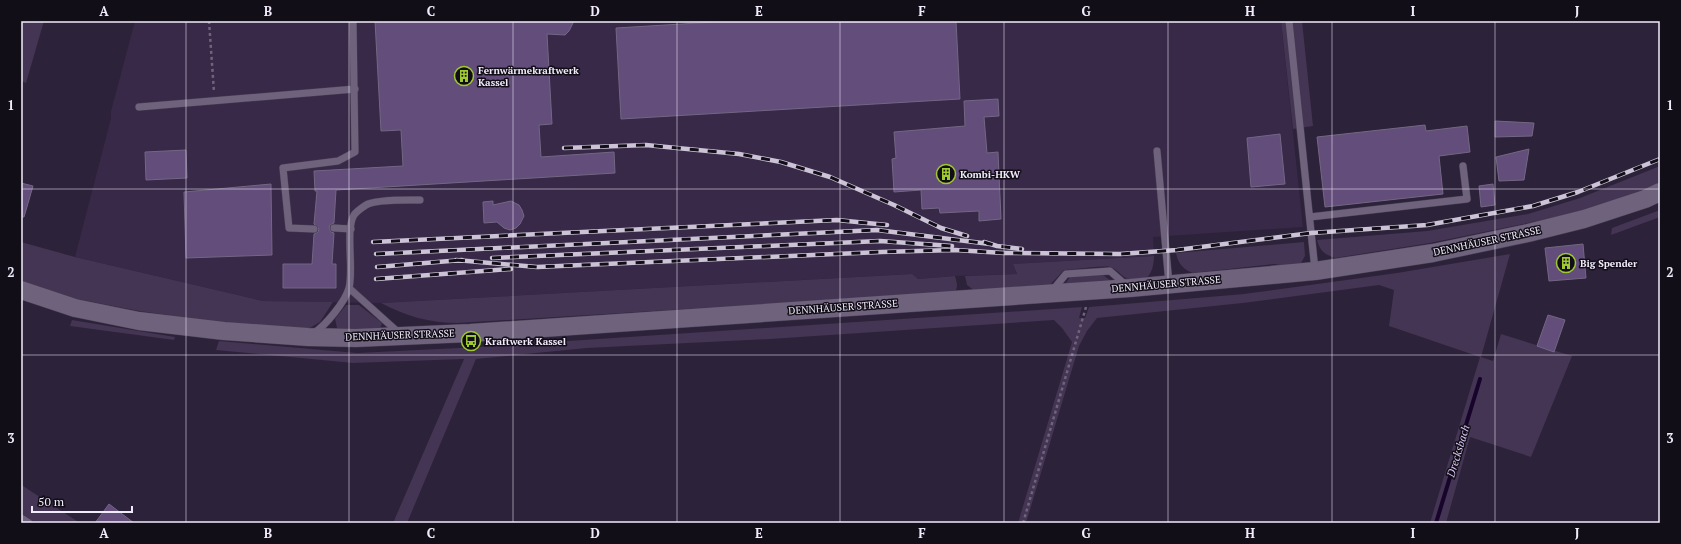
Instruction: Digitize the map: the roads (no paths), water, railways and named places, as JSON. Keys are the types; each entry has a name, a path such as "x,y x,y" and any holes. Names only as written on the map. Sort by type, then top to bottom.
{"street":[{"name":"DENNHÄUSER STRASSE","path":"21,290 75,308 138,320 224,331 308,337 403,337 1090,291 1169,285 1315,270 1432,253 1528,233 1584,219 1645,199 1660,192"}],"lane":[{"path":"314,229 289,228 283,168 338,161 355,152 353,21"},
{"path":"1289,21 1315,270"},
{"path":"139,106 355,89"},
{"path":"1157,151 1169,285"},
{"path":"1310,217 1467,199 1463,166"},
{"path":"308,337 325,325 349,288 351,268 351,228 354,215 367,204 389,201 420,200"},
{"path":"334,228 351,228"},
{"path":"1049,293 1066,274 1110,271 1130,288"},
{"path":"349,288 403,337"},
{"path":"21,518 29,523"}],"waterway":[{"name":"Drecksbach","path":"1436,523 1480,379"}],"railway":[{"path":"564,148 646,145 739,154 781,162 830,177 894,205 941,228 967,236"},
{"path":"456,260 537,267 955,250 1004,253 1120,254 1177,250 1311,233 1427,225 1533,206 1578,192 1660,159"},
{"path":"373,242 837,220 887,225"},
{"path":"376,254 877,230 990,244"},
{"path":"492,258 880,241 952,246"},
{"path":"984,242 997,246 1022,249"},
{"path":"377,267 462,260"},
{"path":"376,279 511,269"}],"place":[{"name":"Fernwärmekraftwerk Kassel","path":"464,76"},
{"name":"Kombi-HKW","path":"946,174"},
{"name":"Big Spender","path":"1566,263"},
{"name":"Kraftwerk Kassel","path":"471,341"}]}
